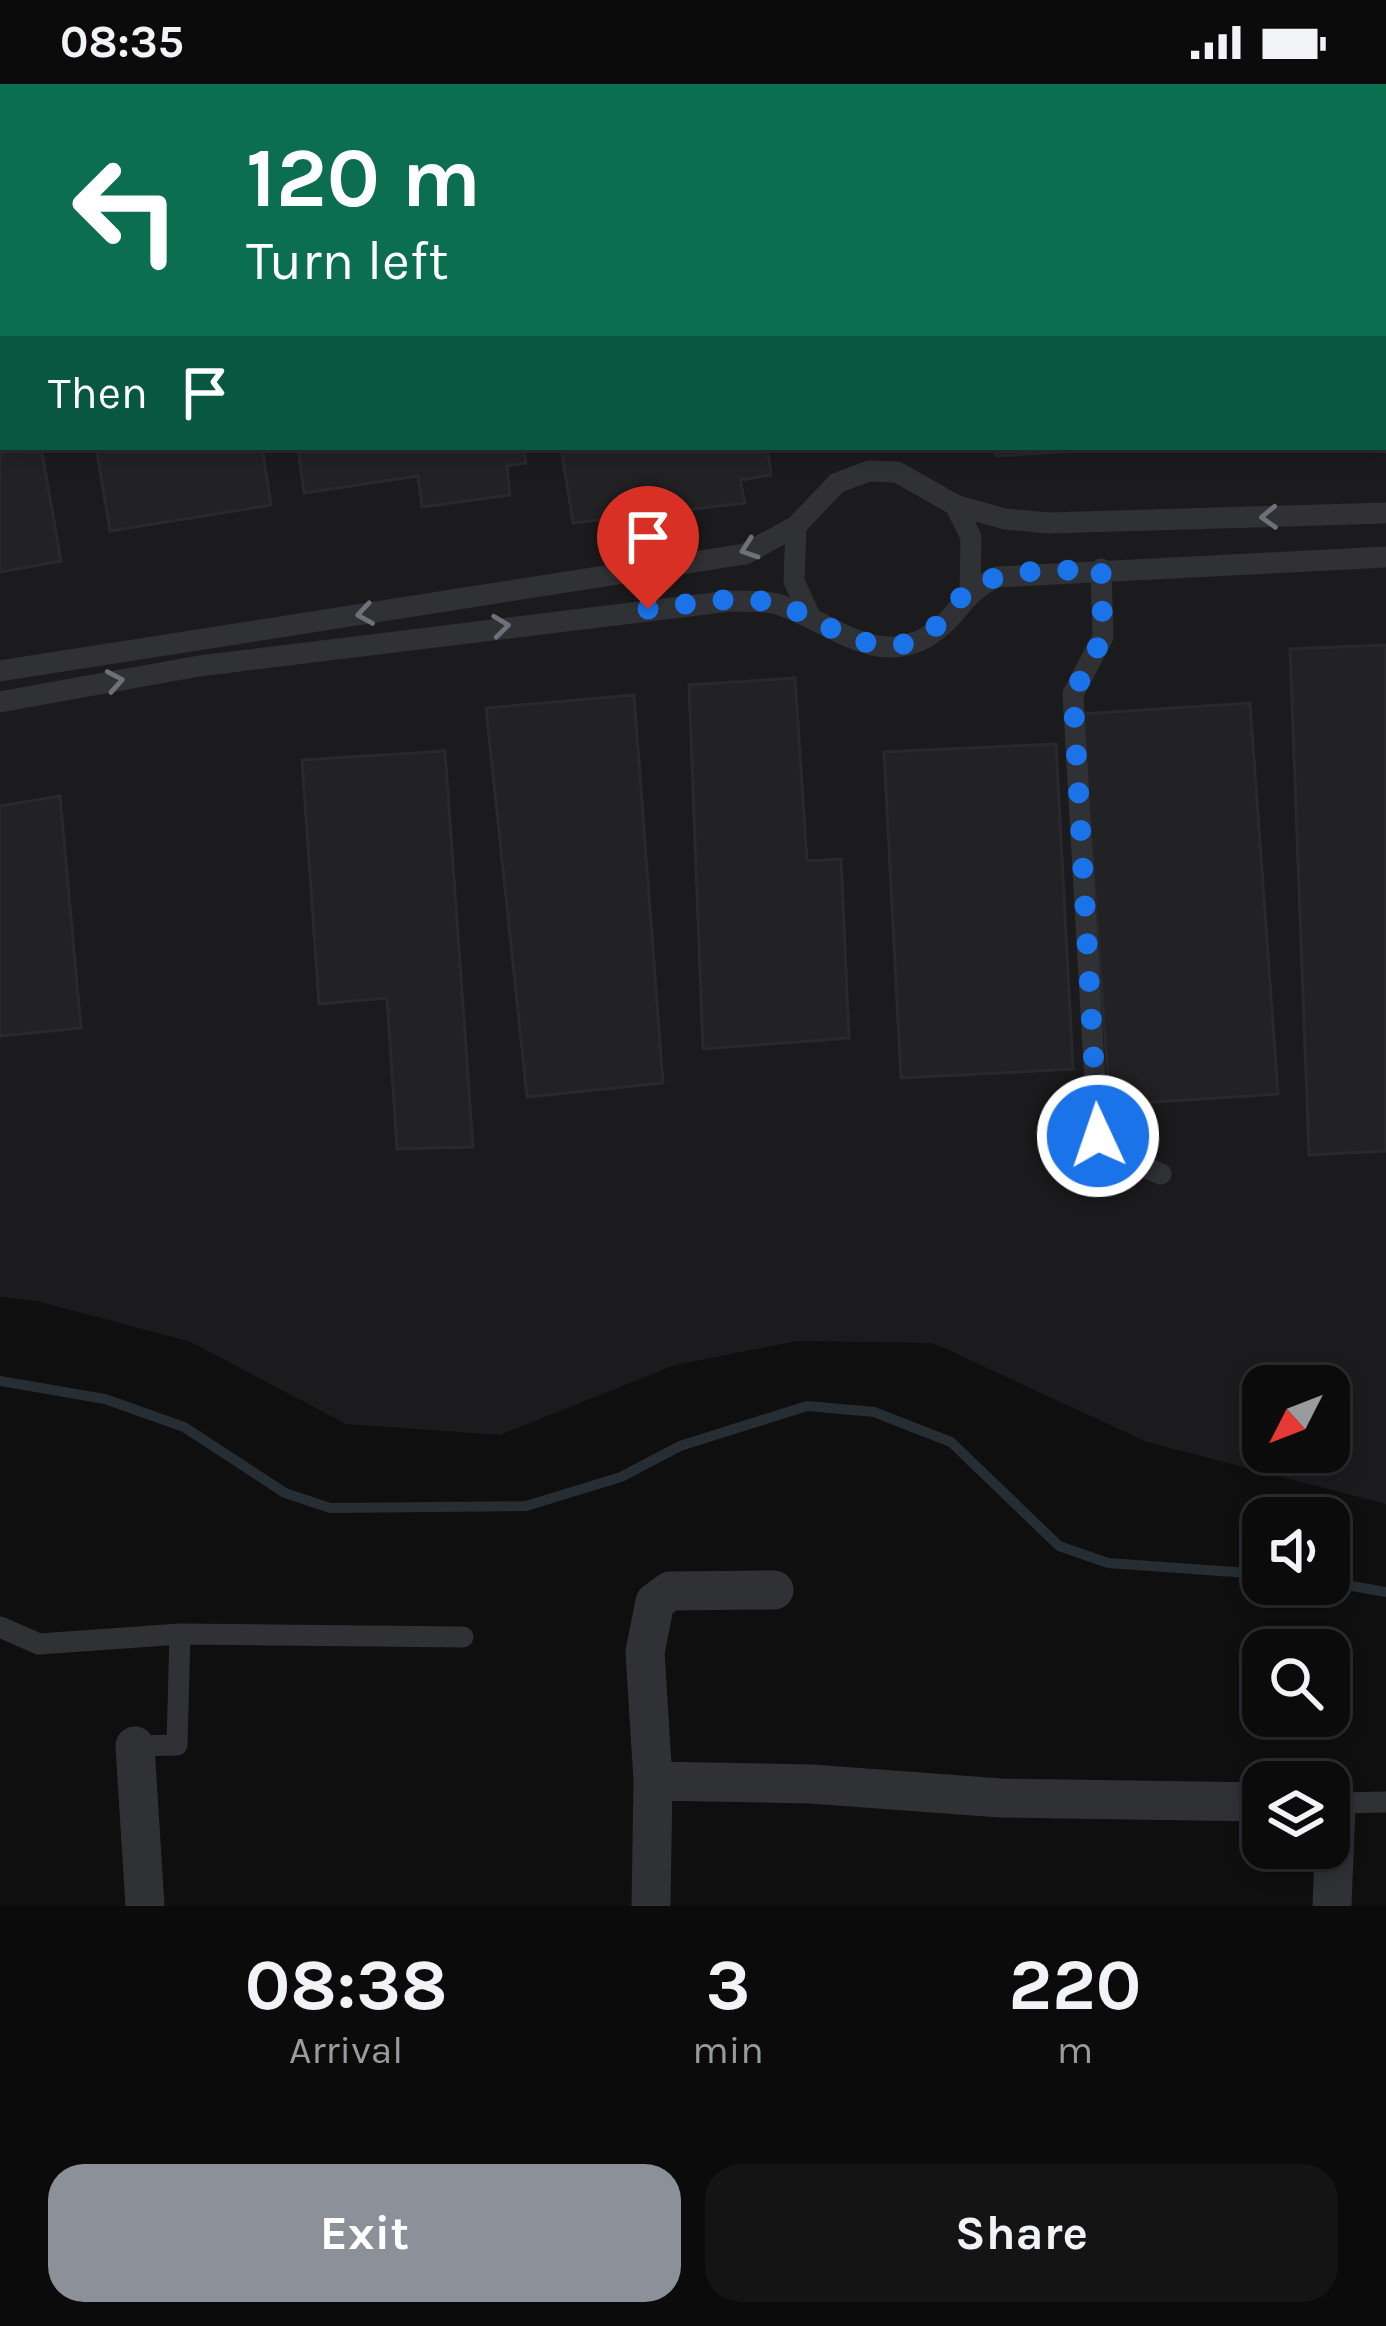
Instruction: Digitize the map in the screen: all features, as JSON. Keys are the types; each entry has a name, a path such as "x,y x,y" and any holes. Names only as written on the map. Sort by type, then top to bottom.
{"street":[{"path":"651,1906 652,1781 645,1652 655,1602 670,1591 774,1590"},
{"path":"134,1746 145,1906"},
{"path":"652,1781 811,1784 1001,1798 1242,1802"},
{"path":"1332,1869 1332,1906"}],"lane":[{"path":"866,450 869,471"},
{"path":"0,671 745,554 796,526 837,483 869,471 897,472 955,505 1005,519 1048,523 1386,513"},
{"path":"955,505 971,537 970,589"},
{"path":"796,526 794,581 810,616"},
{"path":"0,702 199,666 607,613 730,602 772,602 810,616 840,637 901,645 926,638 970,589 997,577 1386,557"},
{"path":"1101,569 1103,637 1073,694 1098,1136 1107,1150 1160,1174"},
{"path":"0,1627 39,1644 180,1634 463,1637"},
{"path":"134,1746 177,1745 180,1634"},
{"path":"1350,1803 1386,1802"}],"shaded area":[{"path":"0,450 1386,450 1386,1504 1266,1473 1350,1473 1350,1365 1242,1365 1242,1467 1147,1442 933,1343 797,1341 675,1365 500,1435 346,1424 191,1342 37,1301 0,1297"}],"building":[{"path":"0,450 42,450 61,561 0,572"},
{"path":"96,450 262,450 271,505 110,531"},
{"path":"298,450 524,450 526,463 507,466 510,495 422,507 418,476 304,493"},
{"path":"561,450 767,450 771,475 740,480 745,503 573,523"},
{"path":"992,450 1093,450 997,456"},
{"path":"1386,645 1386,1151 1309,1155 1290,649"},
{"path":"795,678 807,861 841,859 849,1038 703,1049 689,685"},
{"path":"634,695 663,1083 527,1097 486,708"},
{"path":"1250,703 1278,1094 1110,1105 1082,714"},
{"path":"1056,744 1073,1069 901,1078 884,752"},
{"path":"445,751 473,1147 397,1149 387,998 319,1004 302,760"},
{"path":"60,796 81,1028 0,1036 0,806"}],"waterway":[{"path":"0,1381 105,1399 184,1427 285,1493 330,1508 526,1506 621,1477 680,1446 807,1406 874,1412 951,1442 1059,1546 1108,1563 1242,1573"},
{"path":"1350,1586 1386,1592"}],"route":[{"path":"648,609 772,602 810,616 840,637 868,645 901,645 926,638 948,620 970,589 997,577 1101,569 1103,637 1095,660 1079,678 1073,694 1098,1136"}]}
